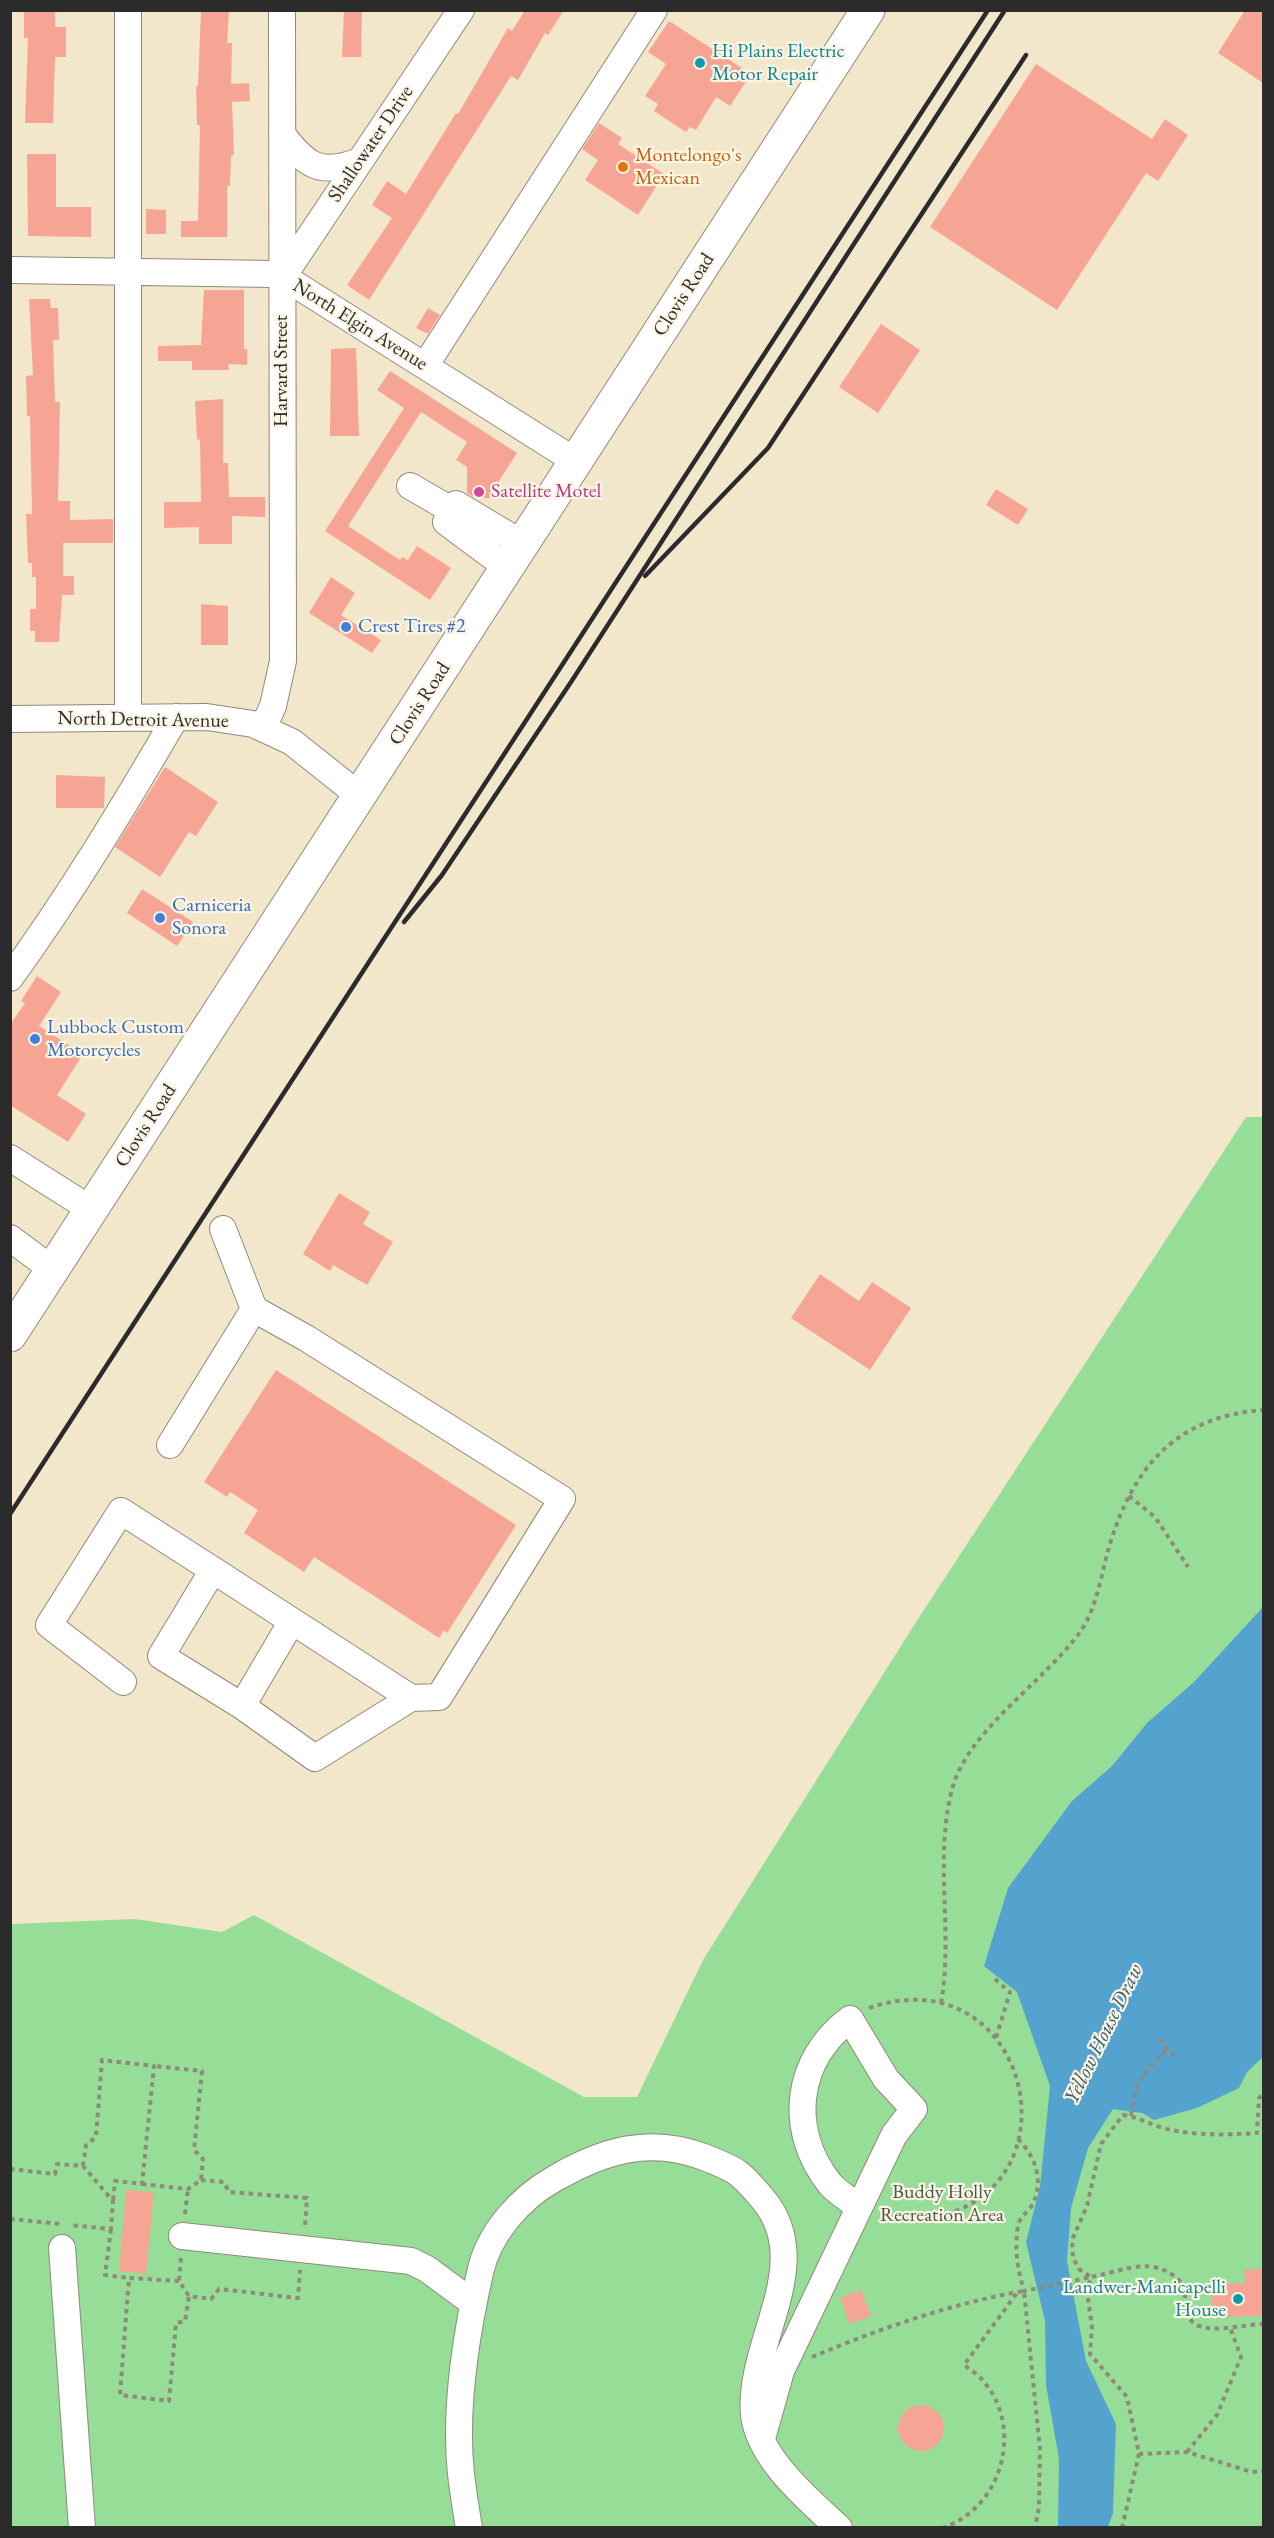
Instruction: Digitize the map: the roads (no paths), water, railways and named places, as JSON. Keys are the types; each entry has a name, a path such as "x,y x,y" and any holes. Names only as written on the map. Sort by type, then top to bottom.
{"highway":[{"name":"Clovis Road","path":"10,1335 868,10"}],"street":[{"path":"128,10 128,718"},
{"name":"Harvard Street","path":"263,728 273,706 283,661 282,10"},
{"name":"Shallowater Drive","path":"282,278 461,10"},
{"path":"425,366 654,10"},
{"path":"282,134 298,155 310,164 335,168 360,161"},
{"name":"North Elgin Avenue","path":"10,270 274,274 577,462"},
{"path":"410,486 453,511 446,522 516,556"},
{"path":"10,978 69,894 176,717"},
{"name":"North Detroit Avenue","path":"10,719 176,717 232,720 263,728 292,741 360,796"},
{"path":"10,1158 92,1210"},
{"path":"213,1570 160,1656 242,1706 315,1758 411,1698 439,1697 562,1499 306,1338 254,1309 223,1229"},
{"path":"10,1238 53,1270"},
{"path":"170,1445 254,1309"},
{"path":"123,1682 49,1625 121,1511 411,1698"},
{"path":"242,1706 292,1621"},
{"path":"763,2439 781,2371 894,2135 914,2109 886,2079 850,2019 833,2031 813,2059 803,2091 803,2126 812,2158 825,2177 832,2186 859,2207"},
{"path":"469,2528 460,2472 462,2391 473,2303 481,2266 499,2229 534,2190 582,2162 632,2147 683,2149 739,2170 775,2213 784,2244 781,2289 755,2383 754,2417 769,2455 806,2498 839,2528"},
{"path":"182,2236 411,2261 427,2269 473,2303"},
{"path":"62,2248 82,2528"}],"water":[{"name":"Yellow House Draw","path":"1263,1607 1263,2057 1247,2072 1239,2088 1197,2108 1154,2120 1142,2113 1113,2109 1088,2148 1071,2208 1067,2261 1086,2361 1116,2424 1113,2513 1108,2527 1058,2527 1059,2459 1046,2385 1045,2321 1026,2242 1040,2187 1050,2086 1017,1992 984,1966 1008,1888 1072,1801 1112,1766 1147,1723 1194,1682"}],"railway":[{"path":"10,1514 988,10"},
{"path":"404,922 442,875 571,682 1005,10"},
{"path":"645,576 768,448 1026,55"}],"place":[{"name":"Hi Plains Electric Motor Repair","path":"700,63"},
{"name":"Montelongo's Mexican","path":"623,167"},
{"name":"Satellite Motel","path":"479,492"},
{"name":"Crest Tires #2","path":"346,627"},
{"name":"Carniceria Sonora","path":"160,918"},
{"name":"Lubbock Custom Motorcycles","path":"35,1039"},
{"name":"Landwer-Manicapelli House","path":"1238,2299"}],"park label":[{"name":"Buddy Holly Recreation Area","path":"942,2204"}]}
